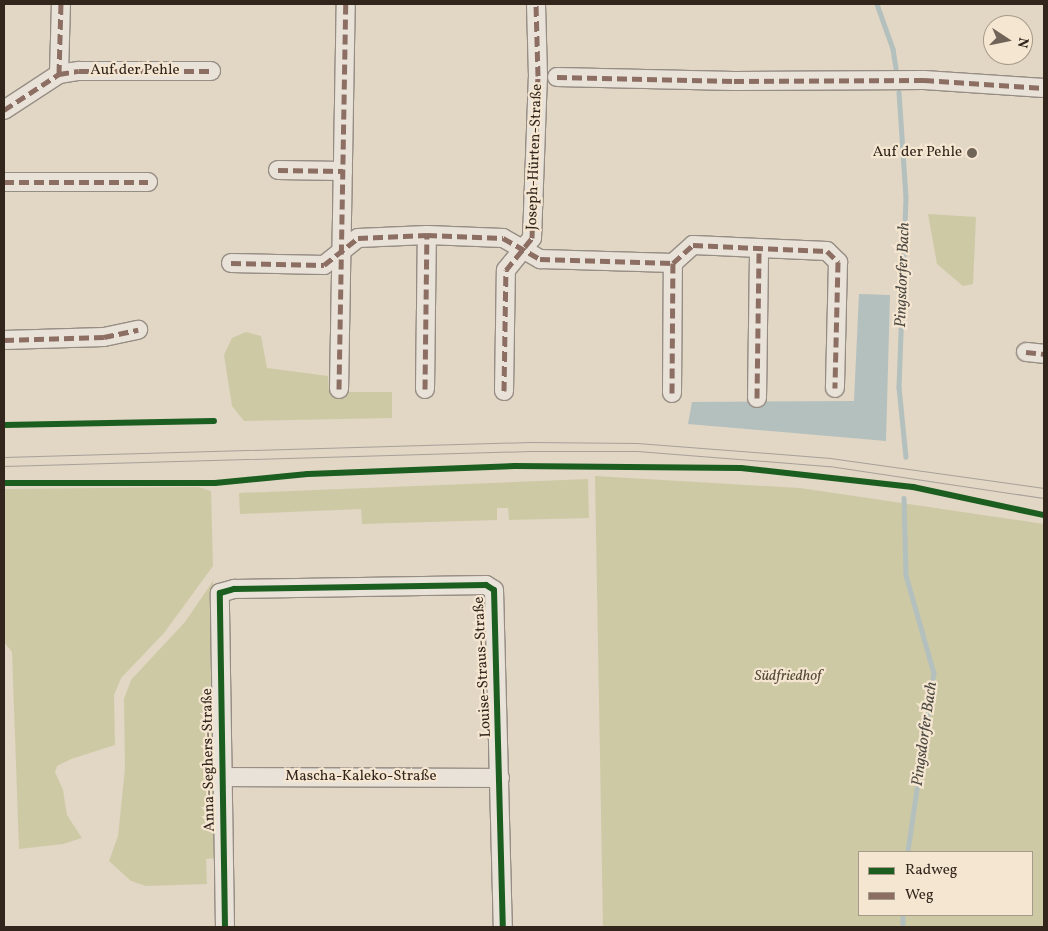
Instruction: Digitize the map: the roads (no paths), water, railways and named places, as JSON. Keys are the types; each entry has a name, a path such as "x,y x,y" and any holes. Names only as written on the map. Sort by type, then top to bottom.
{"street":[{"path":"4,110 60,74 61,4"},
{"path":"339,389 346,4"},
{"name":"Joseph-Hürten-Straße","path":"504,391 506,270 532,238 538,76 536,4"},
{"name":"Auf der Pehle","path":"60,74 79,71 210,71"},
{"path":"558,77 734,81 924,80 1044,88"},
{"path":"278,170 343,171"},
{"path":"4,182 148,182"},
{"path":"425,389 427,235"},
{"name":"Joseph-Hürten-Straße","path":"231,263 324,265 342,253 358,238 427,235 503,238 523,249"},
{"path":"523,249 540,258 673,263 693,245 827,251 838,262 835,388"},
{"path":"757,398 759,248"},
{"path":"672,393 673,263"},
{"path":"4,340 104,337 138,330"},
{"path":"1026,352 1044,354"},
{"name":"Louise-Straus-Straße","path":"220,593 234,589 486,585 494,590 503,927"},
{"name":"Anna-Seghers-Straße","path":"220,593 225,927"},
{"name":"Mascha-Kaleko-Straße","path":"222,777 500,778"}],"waterway":[{"name":"Pingsdorfer Bach","path":"877,4 893,49 896,69"},
{"name":"Pingsdorfer Bach","path":"899,92 906,197 899,387 906,457"},
{"name":"Pingsdorfer Bach","path":"904,498 906,575 934,673 908,851"},
{"name":"Pingsdorfer Bach","path":"903,916 903,927"}],"tram line":[{"path":"4,457 531,442 637,443 830,458 1044,488"},
{"path":"4,466 531,451 637,451 829,466 1044,498"}],"place":[{"name":"Auf der Pehle","path":"972,153"}],"park label":[{"name":"Südfriedhof","path":"788,677"}]}
